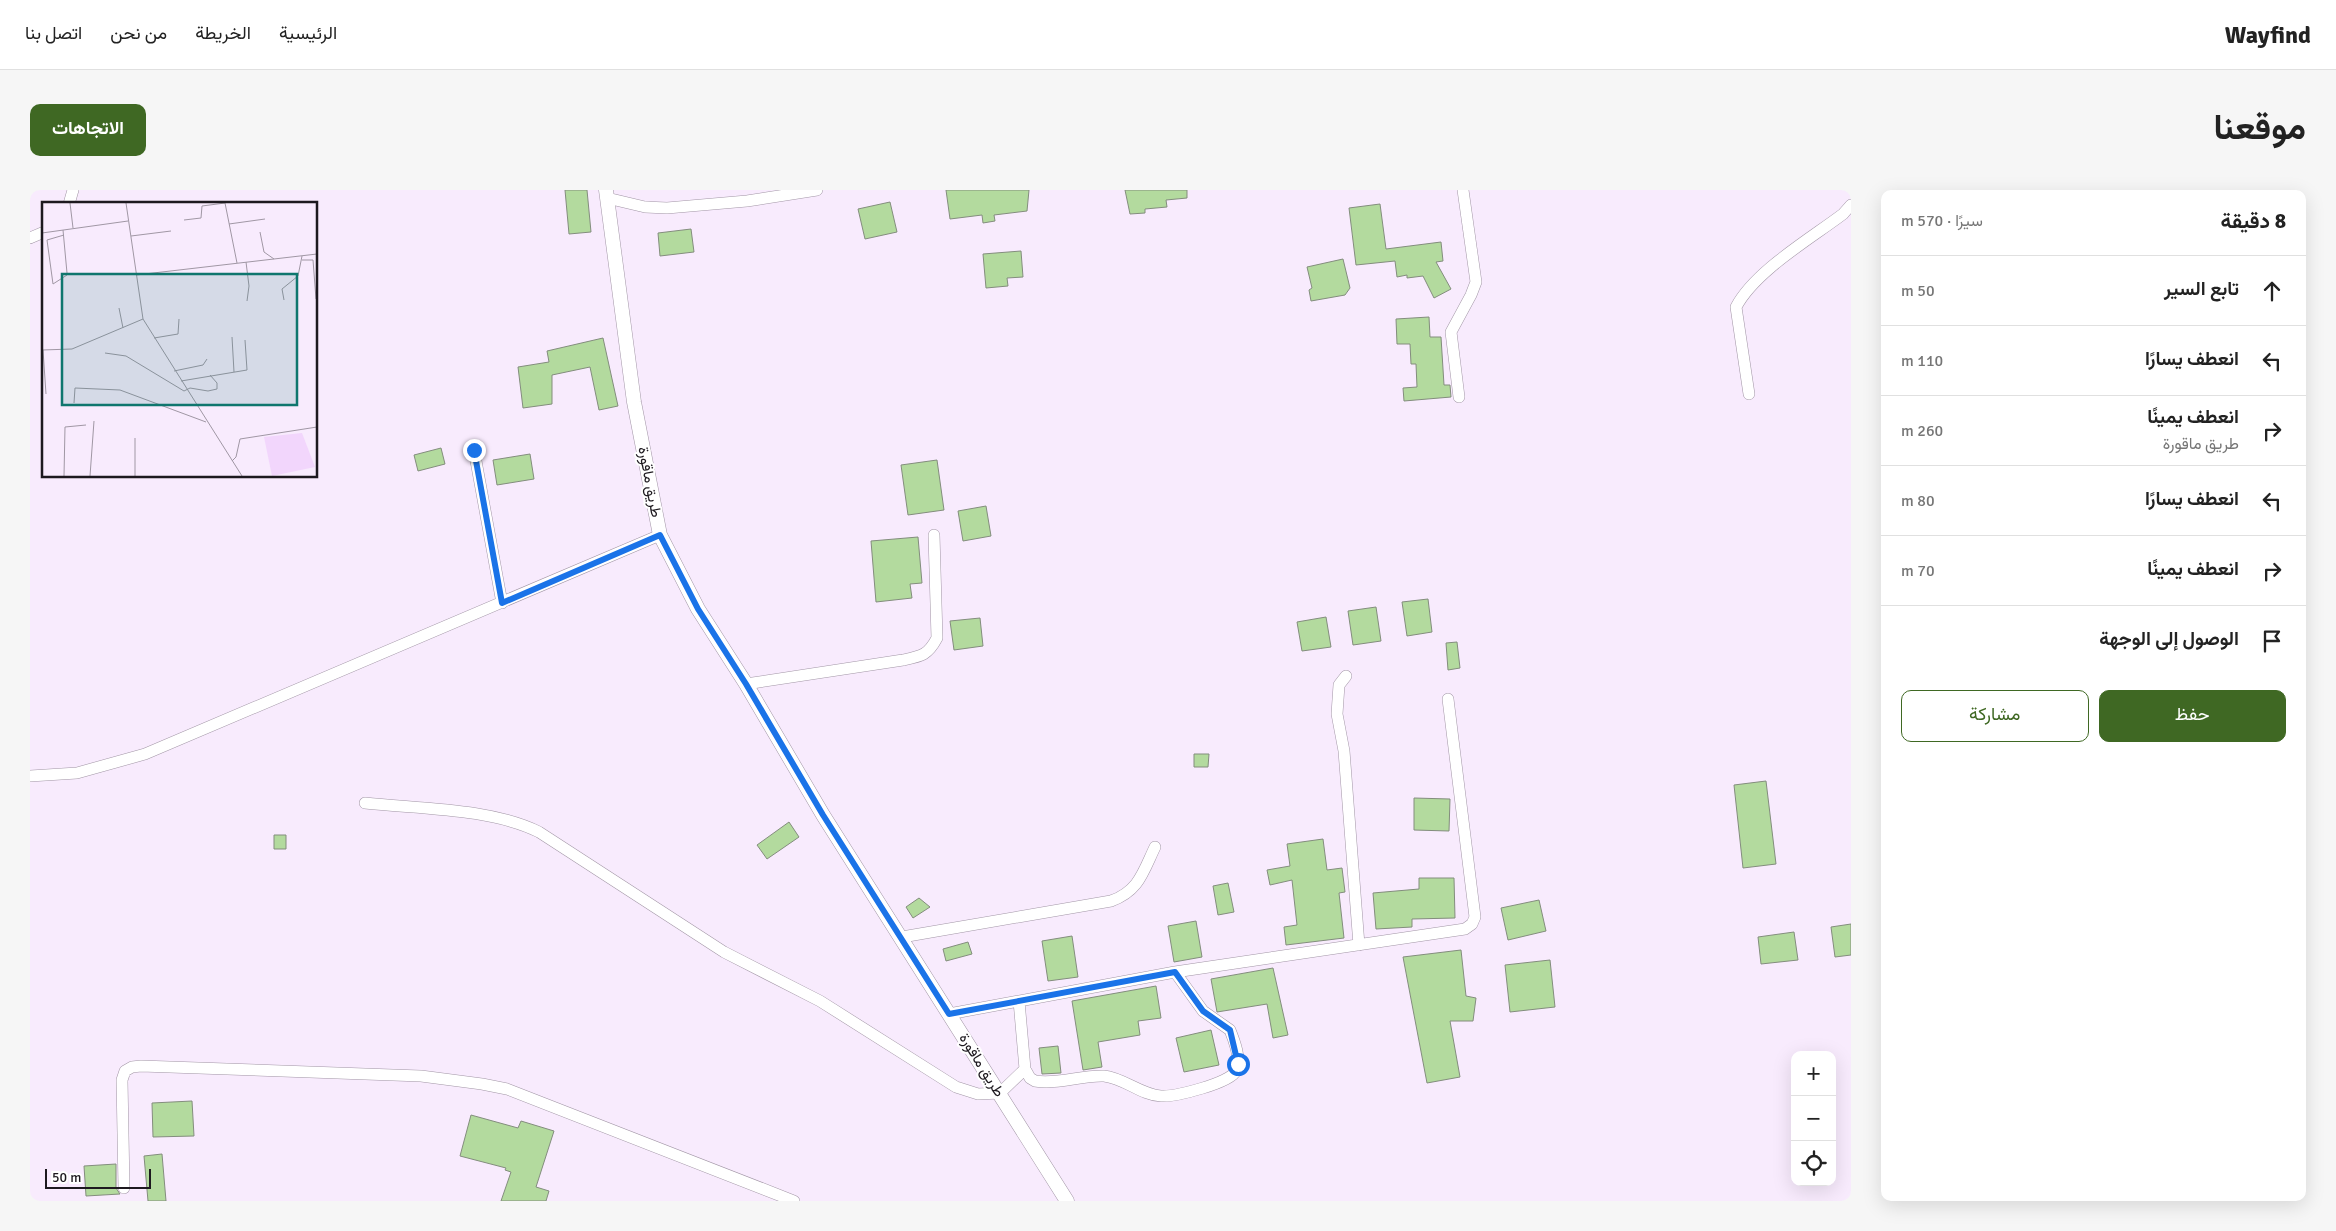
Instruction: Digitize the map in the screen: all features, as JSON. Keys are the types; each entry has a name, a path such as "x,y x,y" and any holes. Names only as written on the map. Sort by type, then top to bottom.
{"street":[{"path":"607,194 646,207 667,208 747,201 817,190"},
{"path":"1459,397 1450,332 1472,295 1476,282 1464,190"},
{"name":"طريق ماقورة","path":"607,194 634,402 660,535 698,609 746,684 823,815 902,937 1067,1201"},
{"path":"1749,394 1736,307 1743,295 1762,275 1843,214 1851,205"},
{"path":"30,238 42,233"},
{"path":"474,450 502,603"},
{"path":"30,776 77,773 145,754 660,535"},
{"path":"746,684 920,657 930,650 937,638 934,535"},
{"path":"1346,676 1339,685 1338,714 1344,751 1359,945"},
{"path":"949,1014 1175,972 1465,929 1472,924 1475,917 1448,699"},
{"path":"365,803 498,817 524,824 724,952 820,1001 956,1087 978,1094 1000,1093 1025,1069"},
{"path":"902,937 1112,901 1126,896 1138,883 1155,847"},
{"path":"1019,1001 1025,1069 1030,1078 1035,1081 1107,1076 1150,1094 1163,1096 1187,1093 1230,1078 1236,1071 1238,1064 1230,1030 1203,1011 1175,972"},
{"path":"124,1188 122,1080 125,1071 132,1067 140,1066 422,1076 507,1089 794,1201"}],"building":[{"path":"565,190 587,190 591,232 569,234"},
{"path":"946,190 1029,190 1027,211 994,215 995,221 983,223 982,215 950,219"},
{"path":"1125,190 1187,190 1187,198 1166,200 1167,207 1145,209 1145,213 1130,214"},
{"path":"890,202 897,232 865,239 858,209"},
{"path":"1380,204 1386,249 1441,242 1443,261 1436,262 1451,289 1434,298 1423,276 1407,278 1407,275 1397,277 1395,261 1356,265 1349,208"},
{"path":"691,229 694,252 660,256 658,233"},
{"path":"1021,251 1023,277 1007,278 1008,286 986,288 983,254"},
{"path":"1343,259 1350,288 1345,295 1311,301 1309,290 1312,288 1307,267"},
{"path":"1429,317 1430,337 1441,337 1444,385 1450,385 1451,397 1404,401 1403,388 1417,387 1416,364 1411,364 1410,344 1397,344 1396,319"},
{"path":"603,338 618,406 599,410 590,367 552,375 552,404 523,408 518,367 549,362 547,351"},
{"path":"441,448 445,464 418,471 414,455"},
{"path":"530,454 534,479 497,485 493,460"},
{"path":"937,460 944,510 908,515 901,465"},
{"path":"986,506 991,536 963,541 958,511"},
{"path":"918,537 922,583 910,584 912,598 876,602 871,541"},
{"path":"1428,599 1432,632 1407,636 1402,602"},
{"path":"1376,607 1381,641 1353,645 1348,611"},
{"path":"1326,617 1331,647 1302,651 1297,622"},
{"path":"980,618 983,646 954,650 950,621"},
{"path":"1457,642 1460,668 1448,670 1446,643"},
{"path":"1194,754 1209,754 1208,767 1194,767"},
{"path":"1766,781 1776,864 1743,868 1734,785"},
{"path":"1414,798 1450,799 1449,831 1414,830"},
{"path":"789,822 799,837 767,859 757,845"},
{"path":"274,835 286,835 286,849 274,849"},
{"path":"1323,839 1327,870 1342,868 1345,892 1339,893 1344,938 1286,945 1284,927 1297,925 1292,880 1270,885 1267,870 1290,866 1287,844"},
{"path":"1419,878 1454,878 1455,918 1412,919 1412,927 1376,929 1373,893 1419,889"},
{"path":"1228,883 1234,912 1218,915 1213,886"},
{"path":"919,898 930,907 913,918 906,907"},
{"path":"1539,900 1546,931 1508,940 1501,908"},
{"path":"1196,921 1202,957 1174,962 1168,926"},
{"path":"1851,924 1851,955 1835,957 1831,927"},
{"path":"1794,932 1798,960 1761,964 1758,937"},
{"path":"1072,936 1078,977 1048,981 1042,941"},
{"path":"968,942 972,954 946,961 943,949"},
{"path":"1461,950 1466,996 1476,998 1473,1021 1450,1021 1460,1077 1427,1083 1403,957"},
{"path":"1550,960 1555,1007 1510,1012 1505,965"},
{"path":"1273,968 1288,1035 1273,1038 1267,1004 1217,1012 1211,979"},
{"path":"1156,986 1161,1018 1138,1021 1140,1035 1098,1042 1102,1067 1083,1070 1072,1001"},
{"path":"1211,1030 1219,1065 1184,1072 1176,1038"},
{"path":"1058,1046 1061,1073 1042,1074 1039,1048"},
{"path":"192,1101 194,1136 153,1137 152,1103"},
{"path":"471,1115 518,1128 521,1121 554,1131 536,1187 549,1191 546,1201 501,1201 511,1172 505,1170 506,1168 460,1156"},
{"path":"162,1154 166,1201 148,1201 144,1156"},
{"path":"116,1164 116,1188 120,1194 86,1196 84,1166"}],"route":[{"path":"474,450 502,603 660,535 698,609 746,684 823,815 949,1014 1175,972 1203,1011 1230,1030 1234,1040 1238,1064"}]}
